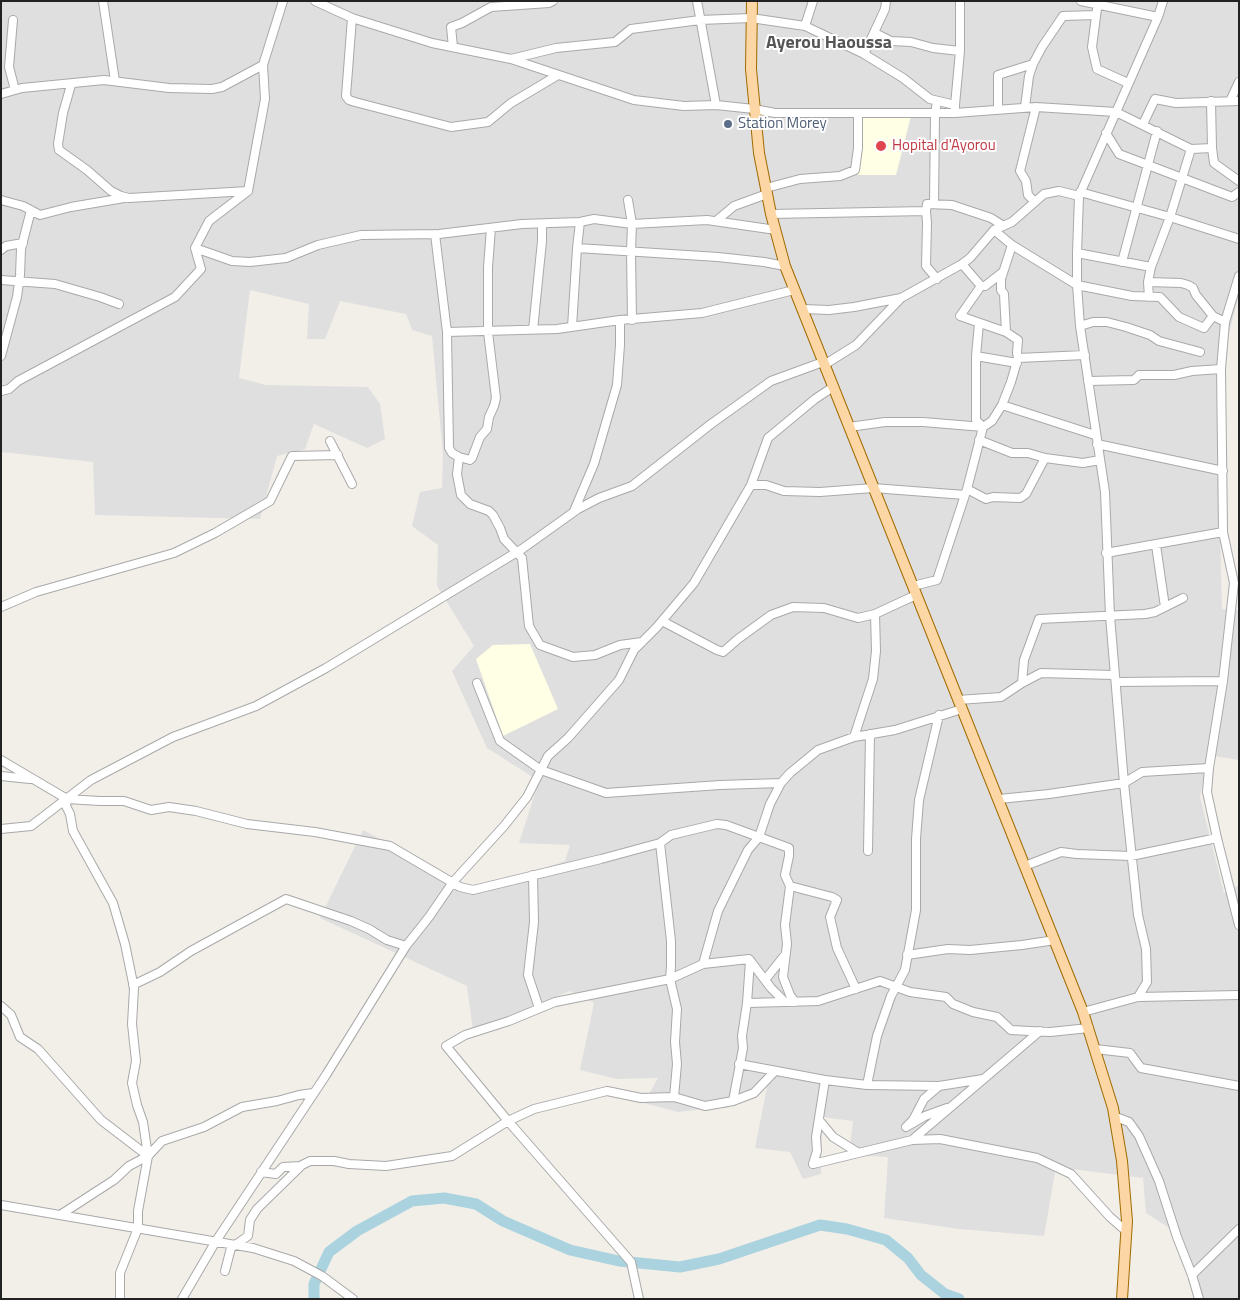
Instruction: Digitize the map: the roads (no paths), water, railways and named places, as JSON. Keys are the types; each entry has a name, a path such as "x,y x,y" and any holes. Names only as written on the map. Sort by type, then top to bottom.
{"main road":[{"path":"752,1 751,69 754,109 766,191 785,266 1055,940 1089,1028 1116,1117 1122,1161 1126,1231 1122,1299"}],"street":[{"path":"103,1 116,81"},
{"path":"1,391 175,297 200,269 195,248 209,220 248,191 265,99 263,65 284,1"},
{"path":"316,1 352,18 432,43 510,59 634,100 684,106 716,105 775,113 935,114 955,109 1025,107 1116,112 1191,149 1212,148"},
{"path":"454,47 451,27 492,7 549,3 553,1"},
{"path":"697,1 716,105"},
{"path":"804,26 813,1"},
{"path":"864,54 885,9 886,1"},
{"path":"955,109 960,51 960,1"},
{"path":"1081,1 1158,17"},
{"path":"1138,997 1147,982 1146,950 1138,915 1124,783 1110,616 1105,492 1080,326 1077,285 1080,194 1158,17 1163,1"},
{"path":"1097,3 1092,47 1097,70 1128,83"},
{"path":"1025,107 1029,76 1033,64 1042,46 1063,16 1095,15"},
{"path":"352,18 346,96 349,100 355,102 451,127 488,122 511,103 558,75"},
{"path":"510,59 556,48 615,42 631,29 700,20 751,18 804,26 864,54 903,78 930,99 955,109"},
{"path":"13,20 9,67 15,90"},
{"path":"875,32 890,41 911,42 934,48 960,51"},
{"path":"998,109 998,74 1033,64"},
{"path":"1,94 40,86 71,85 104,80 169,88 212,89 222,87 263,65"},
{"path":"1142,124 1155,99 1176,103 1234,101 1239,82"},
{"path":"71,85 63,113 58,144 59,150 87,170 111,191 121,196 132,198"},
{"path":"934,204 935,114 937,101"},
{"path":"1211,101 1214,163 1239,181"},
{"path":"1035,202 1028,195 1026,181 1020,171 1036,107"},
{"path":"716,221 734,206 766,191 800,179 840,176 855,170 858,148 858,113"},
{"path":"1122,262 1157,132"},
{"path":"1106,133 1119,154 1232,197 1239,192"},
{"path":"1149,297 1148,282 1151,268 1170,217 1191,149"},
{"path":"1,200 23,206 40,215 71,207 132,198 248,191"},
{"path":"803,309 829,310 901,298 962,264 970,258 994,230 1012,222 1044,194 1059,191 1080,194 1170,217 1239,240"},
{"path":"628,200 632,224 632,320"},
{"path":"937,279 926,266 927,204 952,204 992,218 1002,226"},
{"path":"1,356 19,282 23,243 31,210"},
{"path":"771,214 926,211"},
{"path":"195,248 232,261 250,262 286,258 318,245 361,235 435,234 522,224 580,222 594,219 632,224 716,221 776,230"},
{"path":"572,327 580,222"},
{"path":"533,330 542,224"},
{"path":"435,234 447,332 449,448 459,457 470,460 480,437 487,429 496,398 488,332 488,267 491,228"},
{"path":"994,230 1012,245 1077,285 1113,293 1160,297 1179,317 1204,328 1213,316"},
{"path":"1,250 6,246 23,243"},
{"path":"1006,332 1004,294 1001,290 1001,279 1012,245"},
{"path":"577,248 745,260 785,266"},
{"path":"1078,253 1151,268"},
{"path":"962,264 981,286"},
{"path":"849,427 885,422 923,422 982,427 992,421 1002,405 1018,360 1018,340 1006,332 960,316 981,286 985,286 1002,272"},
{"path":"1239,276 1224,322 1221,369 1223,532 1234,583 1223,681 1207,792 1239,925"},
{"path":"1,280 55,284 119,304"},
{"path":"1148,282 1188,285 1193,288 1196,295 1213,316 1224,322"},
{"path":"447,332 558,329 620,320 702,313 794,290"},
{"path":"1,828 31,826 91,780 173,736 256,706 317,673 517,552 573,512 599,498 632,486 711,424 772,381 824,363 856,345 901,298"},
{"path":"573,512 594,464 617,385 620,320"},
{"path":"1080,326 1093,322 1107,322 1134,330 1158,341 1200,352"},
{"path":"662,621 723,652 771,615 793,607 824,608 858,618 875,614 914,590 937,580 966,492 980,440 982,427 976,420 976,356 979,323"},
{"path":"976,356 1018,360 1085,355"},
{"path":"1088,381 1134,380 1138,375 1174,375 1192,371 1221,369"},
{"path":"182,1299 216,1241 406,946 453,882 504,826 527,797 548,756 568,738 619,680 634,650 662,621 694,583 751,485 768,438 833,387"},
{"path":"1002,405 1096,435"},
{"path":"980,440 1012,452 1028,453 1045,458 1083,463 1100,460"},
{"path":"330,441 352,484"},
{"path":"1098,444 1223,471"},
{"path":"1,607 36,592 174,553 215,533 270,501 292,456 338,455"},
{"path":"459,457 457,474 462,495 470,504 489,511 493,515 504,539 522,558 529,626 540,646 573,657 594,655 620,645 642,642"},
{"path":"751,485 766,485 784,491 820,492 873,488 966,492 986,499 993,497 1020,498 1026,494 1045,458"},
{"path":"1106,553 1223,532"},
{"path":"1156,545 1165,607"},
{"path":"1022,683 1024,660 1039,619 1145,614 1183,598"},
{"path":"854,737 873,679 876,651 875,614"},
{"path":"703,964 718,911 748,850 759,837 770,804 781,783 818,750 854,737 895,730 939,715 960,705 1001,696 1041,673 1115,678 1223,681"},
{"path":"477,683 500,741 540,770 606,793 781,783"},
{"path":"866,1085 877,1036 891,996 904,970 908,955 916,910 916,839 919,800 939,715"},
{"path":"868,851 870,734"},
{"path":"1,760 67,799 100,802 124,801 150,810 169,807 247,824 315,832 390,846 460,887 473,890 660,843 671,836 722,824 789,848 785,875 790,886 785,925 787,944 783,977 786,987 796,1002"},
{"path":"999,799 1124,783 1142,772 1209,768"},
{"path":"1,776 34,780"},
{"path":"67,799 66,806 70,814 73,830 113,902 134,985 132,1024 136,1062 132,1082 136,1105 143,1122 148,1156 138,1211 138,1228 120,1273 120,1299"},
{"path":"1025,866 1060,852 1131,856 1217,838"},
{"path":"660,843 671,940 670,979 677,1008 675,1042 677,1064 674,1097"},
{"path":"533,875 534,922 528,975 539,1008"},
{"path":"790,886 837,900 830,917 837,948 856,989"},
{"path":"134,985 160,972 190,951 286,899 351,921 387,940 406,946"},
{"path":"908,955 948,948 970,950 1055,940"},
{"path":"765,980 786,954"},
{"path":"639,1299 631,1262 508,1121 446,1046 465,1035 509,1021 555,1002 670,979 703,964 748,959 785,1002"},
{"path":"733,1102 743,1048 742,1036 747,1003 750,960"},
{"path":"747,1003 818,1001 880,981 896,985 910,992 946,997 953,1004 973,1012 997,1016 1010,1030 1040,1031 1089,1028"},
{"path":"1083,1012 1138,997 1239,995"},
{"path":"1,1006 11,1015 20,1037 38,1049 101,1120 148,1156"},
{"path":"912,1140 1040,1031"},
{"path":"1095,1050 1130,1053 1141,1068 1239,1086"},
{"path":"739,1064 826,1080 866,1085 939,1086 985,1078"},
{"path":"261,1172 276,1174 283,1167 310,1161 334,1160 349,1164 386,1166 452,1156 508,1121 534,1109 607,1091 641,1098 674,1097 705,1106 733,1102 754,1093 775,1071"},
{"path":"826,1080 816,1137 817,1151 813,1164 912,1140 940,1139 1037,1158 1071,1174 1110,1217 1126,1231"},
{"path":"939,1086 924,1099 913,1120 906,1127 925,1116 951,1107"},
{"path":"60,1215 114,1180 129,1166 148,1156 162,1141 204,1126 242,1107 313,1093"},
{"path":"1116,1117 1129,1122 1139,1136 1159,1181 1199,1299"},
{"path":"819,1120 833,1136 857,1152"},
{"path":"225,1271 231,1248 248,1236 250,1220 257,1209 303,1164"},
{"path":"1,1205 253,1248 294,1261 322,1276 353,1299"},
{"path":"1192,1275 1239,1229"}],"waterway":[{"path":"314,1299 314,1284 329,1252 357,1231 412,1201 444,1198 476,1204 503,1221 570,1250 619,1261 680,1267 719,1259 820,1225 847,1229 886,1240 908,1258 921,1275 945,1294 959,1299"}],"place":[{"name":"Station Morey","path":"728,124"},
{"name":"Hopital d'Ayorou","path":"881,146"}],"district":[{"name":"Ayerou Haoussa","path":"829,44"}]}
